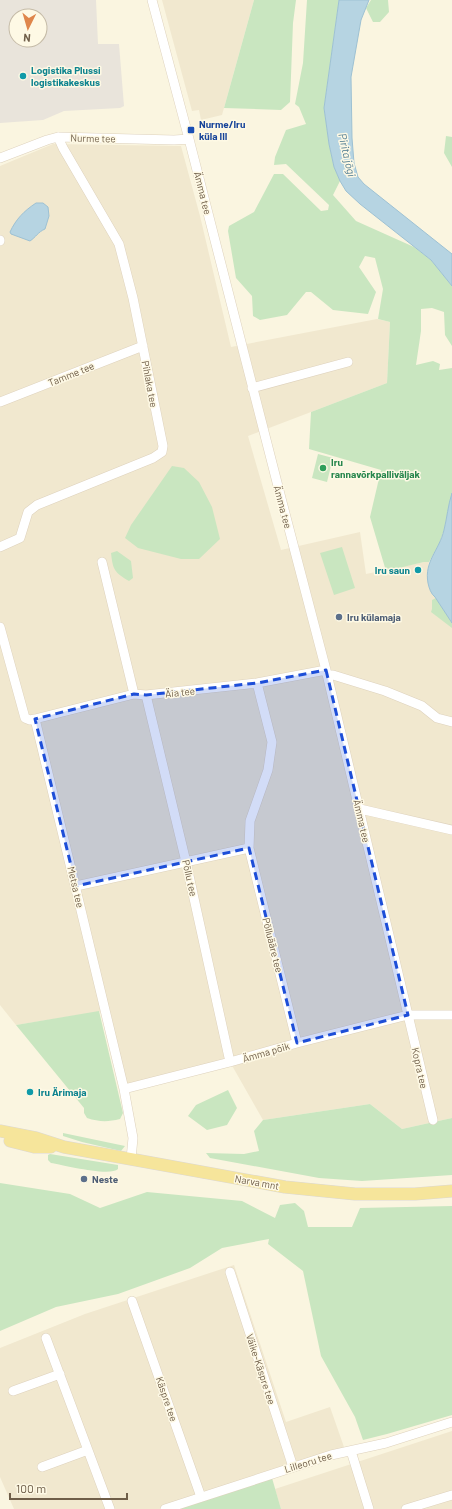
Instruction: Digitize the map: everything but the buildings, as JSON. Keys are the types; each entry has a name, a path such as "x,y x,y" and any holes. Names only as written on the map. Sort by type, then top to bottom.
{"main road":[{"name":"Narva mnt","path":"1,1133 36,1138 64,1147 131,1160 285,1187 388,1195 452,1192"}],"street":[{"name":"Ämma tee","path":"152,0 326,673 408,1015"},
{"name":"Nurme tee","path":"0,158 47,140 58,138 189,139"},
{"name":"Pihlaka tee","path":"0,547 20,538 28,512 37,505 153,458 162,452 163,446 133,298 119,244 58,138"},
{"name":"Tamme tee","path":"0,402 143,346"},
{"path":"252,388 348,362"},
{"path":"102,562 134,694"},
{"path":"0,627 25,718 30,720 35,719"},
{"name":"Äia tee","path":"35,719 134,694 146,695 256,683 326,673 385,691 422,706 437,718 452,722"},
{"name":"Põlluääre tee","path":"256,683 272,742 268,770 250,821 249,848 297,1043"},
{"name":"Põllu tee","path":"146,695 186,862 230,1062"},
{"name":"Metsa tee","path":"35,719 76,886 104,1011 124,1089 133,1138 131,1160"},
{"path":"360,810 452,830"},
{"path":"76,886 249,848"},
{"name":"Ämma põik","path":"124,1089 408,1015 452,1015"},
{"name":"Kopra tee","path":"408,1015 433,1120"},
{"name":"Väike-Käspre tee","path":"230,1272 293,1466"},
{"name":"Käspre tee","path":"132,1301 201,1497"},
{"path":"46,1338 110,1509"},
{"path":"13,1391 60,1374"},
{"name":"Lilleoru tee","path":"165,1509 293,1466 331,1455 386,1444 452,1422"},
{"path":"42,1468 88,1450"},
{"path":"352,1451 365,1501 369,1509"},
{"path":"406,1509 452,1495"}],"highlighted area":[{"path":"326,670 408,1015 297,1043 249,848 76,886 35,719 134,694 146,695 257,683"}],"shaded area":[{"path":"0,0 96,0 98,44 119,44 124,106 120,108 64,111 43,120 0,123"},
{"path":"162,0 254,0 222,115 201,120 199,110 192,111"},
{"path":"53,144 181,146 200,216 231,347 377,319 390,322 387,383 248,436 281,550 360,532 366,574 429,562 427,573 432,594 452,623 452,1118 402,1129 370,1104 263,1120 230,1062 124,1089 104,1011 16,1025 0,1005 0,166"},
{"path":"234,1265 286,1422 330,1407 344,1447 272,1478 179,1509 14,1509 0,1477 0,1348 85,1314"},
{"path":"452,1431 452,1509 281,1509 275,1489"}],"green space":[{"path":"254,0 296,0 293,23 290,102 281,110 224,108"},
{"path":"307,0 339,0 324,108 334,167 340,181 333,195 356,221 414,247 431,260 452,286 452,346 445,335 444,312 432,308 421,309 421,331 416,365 433,361 440,364 439,370 452,368 452,493 444,530 439,544 429,562 386,571 370,517 381,470 309,449 311,412 387,383 390,322 378,319 383,289 375,258 365,256 359,267 376,292 368,314 333,310 311,292 306,292 287,315 260,320 253,316 252,296 236,278 228,231 229,226 254,212 274,174 283,174 321,211 328,210 329,205 286,164 274,165 275,157 286,130 306,124 299,107 295,104 303,63"},
{"path":"371,0 388,0 389,12 380,22 373,22 366,8"},
{"path":"446,136 452,137 452,167 444,153"},
{"name":"Iru rannavõrkpalliväljak","path":"318,454 333,458 327,482 312,478"},
{"path":"172,466 184,468 199,482 212,507 220,539 199,559 181,559 138,548 125,538 131,525"},
{"path":"342,547 355,588 334,595 320,553"},
{"path":"117,551 131,561 133,578 129,581 115,570 111,553"},
{"path":"436,598 452,623 452,628 431,612 432,600"},
{"path":"99,1011 123,1113 120,1119 107,1121 87,1118 84,1113 84,1108 16,1025"},
{"path":"228,1090 237,1108 227,1125 207,1130 188,1116 196,1105"},
{"path":"370,1104 402,1129 452,1118 452,1175 362,1181 319,1178 210,1158 206,1153 244,1154 259,1151 254,1131 263,1120"},
{"path":"63,1133 125,1146 121,1151 82,1142 63,1136"},
{"path":"50,1154 118,1165 118,1169 106,1172 51,1163 48,1160 48,1155"},
{"path":"0,1183 70,1194 100,1208 147,1192 242,1201 275,1218 280,1205 295,1203 304,1211 308,1227 352,1227 360,1208 452,1206 452,1415 363,1440 355,1417 321,1356 303,1271 268,1244 269,1239 222,1248 190,1268 118,1294 56,1307 0,1331"},
{"path":"272,1478 281,1509 179,1509"}],"water":[{"name":"Pirita jõgi","path":"339,0 369,0 361,20 351,77 352,138 354,163 358,177 364,184 452,254 452,286 431,260 360,204 346,191 334,167 324,108"},
{"path":"36,203 43,203 48,207 49,216 45,229 30,241 11,234 10,232 12,227 18,219 24,212"},
{"path":"452,493 452,623 431,593 427,575 430,562 442,537"}],"place":[{"name":"Logistika Plussi logistikakeskus","path":"23,76"},
{"name":"Nurme/Iru küla III","path":"191,130"},
{"name":"Iru rannavõrkpalliväljak","path":"323,468"},
{"name":"Iru saun","path":"418,570"},
{"name":"Iru külamaja","path":"339,617"},
{"name":"Iru Ärimaja","path":"30,1092"},
{"name":"Neste","path":"84,1179"}]}
